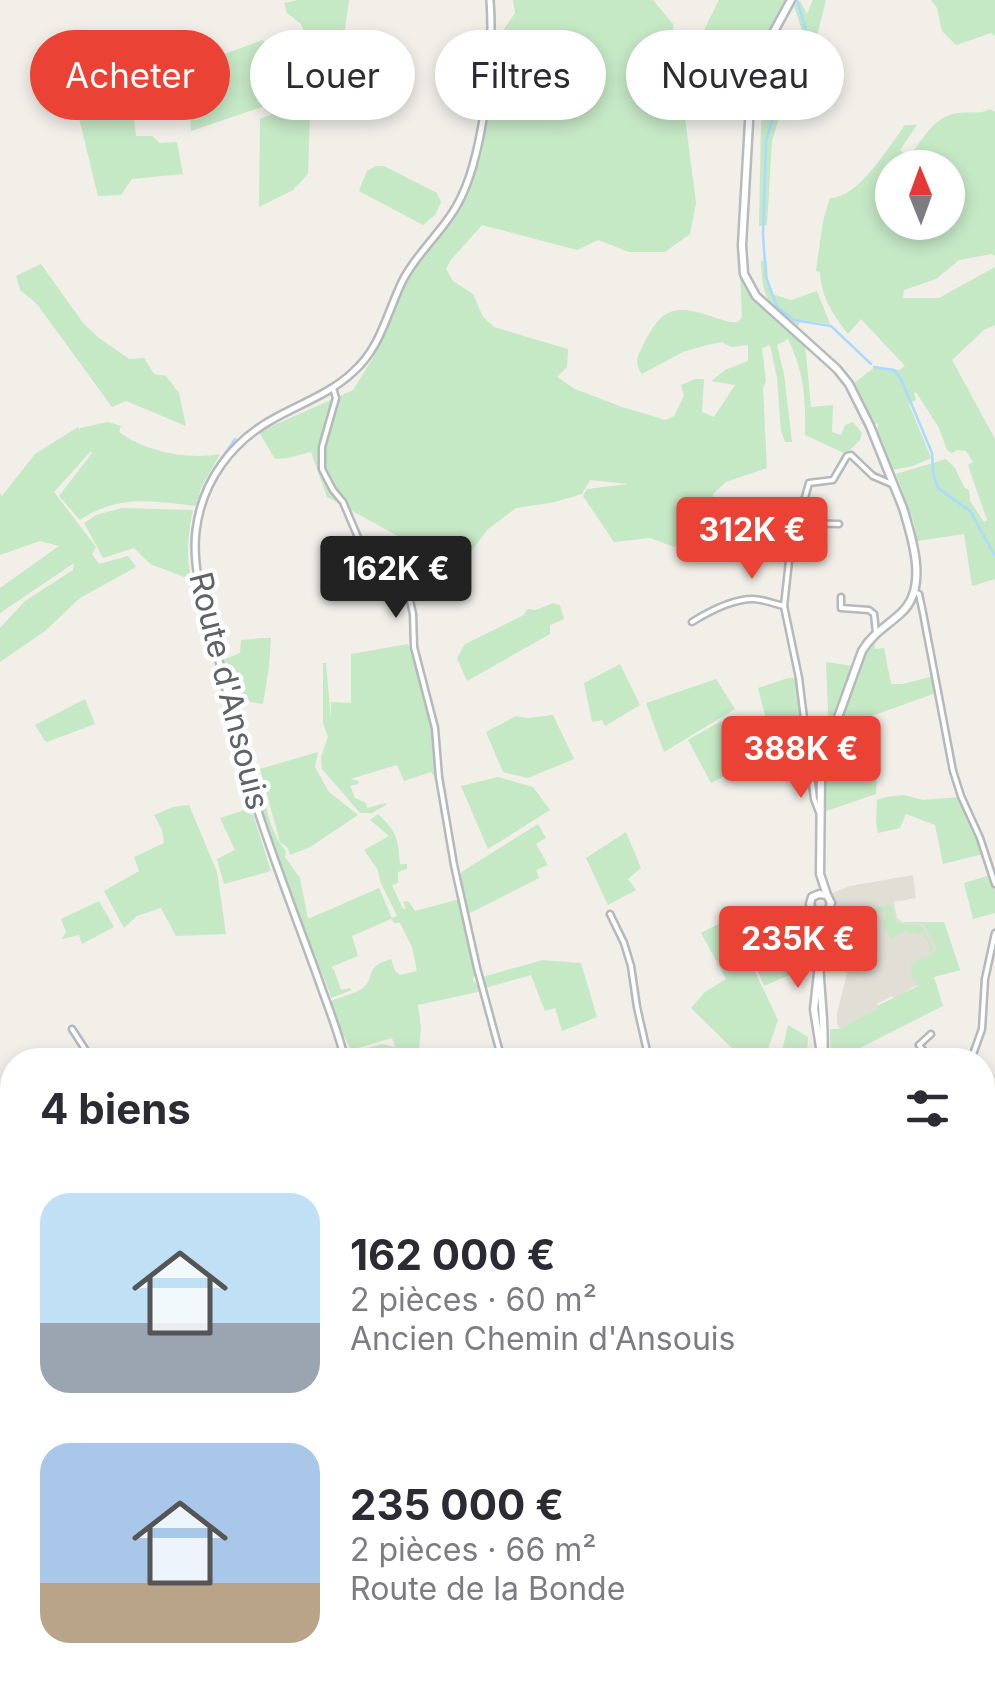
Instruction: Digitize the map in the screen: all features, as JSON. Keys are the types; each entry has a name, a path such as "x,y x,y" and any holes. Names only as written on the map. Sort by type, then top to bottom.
{"main road":[{"path":"791,0 758,61 751,87 743,269 756,296 849,384 894,485 910,537 916,578 915,597 862,651 824,760 820,874 810,904 818,928 814,1009 821,1048"},
{"path":"820,874 831,903 822,928 824,1048"},
{"path":"815,895 826,896"},
{"path":"815,913 826,913"}],"street":[{"name":"Route d'Ansouis","path":"341,1048 256,805 198,578 196,546 202,503 214,476 248,434 333,388 368,356 405,277 450,217 468,183 479,145 491,36 490,0"},
{"path":"333,388 336,398 322,447 322,469 347,510 360,542 404,580 408,591 414,647 435,728 454,865 499,1048"},
{"path":"820,812 814,798 784,606 790,552 809,484 832,480 848,456 873,476 894,485"},
{"path":"798,524 838,524"},
{"path":"841,597 842,608 870,610 874,614 876,633"},
{"path":"915,597 952,771 995,884"},
{"path":"692,622 745,600 784,606"},
{"path":"610,914 631,966 646,1048"},
{"path":"975,1048 982,1029 985,978 995,932"},
{"path":"72,1028 84,1048"},
{"path":"922,1048 931,1034"}],"shaded area":[{"path":"913,875 916,898 894,902 897,918 902,922 944,922 960,970 934,976 892,996 840,1029 837,1013 847,974 829,946 828,924 836,907 832,893"}],"green space":[{"path":"349,0 345,30 303,30 287,13 284,3"},
{"path":"513,0 653,0 673,24 674,30 626,30 626,120 685,120 696,203 690,234 665,252 629,252 598,240 577,250 482,225 450,261 446,269 453,281 473,294 483,317 494,327 568,349 567,367 557,377 575,389 666,420 674,416 684,396 681,385 695,379 704,379 702,412 714,417 735,385 711,381 725,370 748,361 748,345 707,345 683,352 642,374 637,360 643,345 661,318 675,311 738,322 742,317 740,273 747,291 805,343 811,407 833,405 832,432 841,435 845,425 853,422 862,433 846,454 805,435 803,386 788,339 777,345 792,442 785,442 770,345 762,348 767,468 726,482 713,494 715,507 701,528 674,547 650,538 614,542 583,496 587,489 629,484 590,480 582,494 516,508 488,529 467,557 426,555 327,497 311,452 275,459 259,432 353,390 373,358 412,271 468,193 482,153 486,120 606,120 606,30 503,30 515,13"},
{"path":"719,0 786,0 770,30 704,30"},
{"path":"813,0 826,0 818,30 802,30 794,6 800,1 807,14"},
{"path":"931,0 995,0 995,36 991,33 956,45 942,31"},
{"path":"250,45 250,111 230,118 230,52"},
{"path":"995,112 995,256 959,260 936,279 904,290 903,298 939,298 995,267 995,325 984,330 952,360 995,439 995,579 972,586 964,534 917,541 896,474 946,459 969,490 970,501 984,522 987,520 968,465 973,462 966,451 947,450 939,428 916,392 916,400 909,404 931,458 891,470 876,431 879,423 872,422 854,383 875,367 900,370 905,366 861,319 848,334 829,305 820,272 816,271 830,198 852,190 875,165 875,240 965,240 965,150 914,150 942,119"},
{"path":"79,120 134,120 136,136 152,136 160,143 177,142 183,174 132,179 121,195 98,196"},
{"path":"190,120 224,120 191,131"},
{"path":"260,120 310,120 308,174 293,190 259,207"},
{"path":"778,120 772,141 767,225 759,226 761,123"},
{"path":"905,125 917,125 900,150 887,150"},
{"path":"384,166 437,193 441,202 435,215 423,225 359,191 367,171"},
{"path":"761,261 767,261 772,294 791,300 817,291 830,324 801,320 798,326 779,313 765,292"},
{"path":"41,264 83,323 99,338 129,359 144,358 154,374 166,376 179,393 186,426 126,401 112,407 37,304 20,290 16,276"},
{"path":"108,422 121,426 119,432 130,439 168,453 220,454 201,488 196,506 150,501 122,503 80,520 59,496 91,451 54,492 96,547 92,554 99,564 128,556 136,567 80,598 45,631 0,662 0,628 25,601 73,570 74,563 0,613 0,588 59,546 40,541 0,555 0,493 2,496 35,454 78,427 80,430"},
{"path":"122,508 193,510 188,545 192,580 150,564 134,548 103,558 84,523 96,515"},
{"path":"560,605 564,619 550,625 550,634 467,681 457,658 465,644 524,615 527,609"},
{"path":"874,637 875,649 884,648 891,684 934,676 936,693 838,728 864,651"},
{"path":"271,638 263,704 232,699 223,660 240,653 241,640"},
{"path":"408,644 433,728 437,780 431,772 404,781 397,765 350,779 359,781 350,786 355,798 366,803 367,808 386,803 372,813 360,813 322,769 321,757 328,737 323,723 323,663 331,720 331,702 351,703 351,654"},
{"path":"826,662 854,666 829,733"},
{"path":"620,664 640,705 605,726 602,720 592,722 584,683"},
{"path":"796,678 804,741 775,754 758,688"},
{"path":"716,679 735,709 664,752 646,703"},
{"path":"85,699 95,724 45,741 35,725"},
{"path":"553,715 574,759 528,778 503,772 486,732 516,716"},
{"path":"721,721 744,767 711,783 688,740"},
{"path":"318,752 315,767 329,792 358,815 310,847 290,855 280,842 260,769"},
{"path":"256,767 259,773 275,834 300,878 308,919 379,888 392,918 397,916 378,870 364,850 389,836 370,820 378,814 395,836 400,864 407,864 407,869 398,872 398,883 392,885 403,909 403,902 408,901 415,911 460,899 476,971 473,980 482,991 418,1005 419,1048 368,1048 382,1044 395,1047 392,1038 350,1048 331,1001 363,988 373,969 382,962 391,959 400,975 417,971 412,947 400,923 391,919 352,936 358,956 331,967 341,990 352,990 331,998 307,940 249,769"},
{"path":"877,768 876,794 823,812 825,781 873,773"},
{"path":"498,777 533,787 550,810 488,849 461,786"},
{"path":"904,795 923,800 959,797 983,854 943,864 935,825 906,814 900,828 878,833 877,800"},
{"path":"189,805 217,872 226,934 176,936 161,908 137,916 124,928 104,891 139,871 134,857 164,843 154,815"},
{"path":"251,808 271,871 224,884 217,859 235,850 220,818"},
{"path":"538,824 546,838 536,844 548,865 536,870 539,878 468,914 459,876"},
{"path":"626,832 641,868 628,879 636,890 608,905 586,858"},
{"path":"990,875 995,890 995,913 973,919 964,883"},
{"path":"99,901 114,927 82,944 79,935 62,939 66,932 61,919"},
{"path":"891,905 897,923 921,926 933,947 932,951 928,953 930,946 922,932 917,935 907,930 891,939 883,926 886,911 876,913 867,947 860,935 866,930 857,915 850,915"},
{"path":"732,917 778,1020 768,1048 732,1048 691,1008 705,992 726,979 701,933"},
{"path":"902,922 944,922 960,970 934,977 943,1006 860,1048 831,1048 830,1029 840,1029 918,986 911,964 936,951 923,924"},
{"path":"812,937 814,964 764,986 755,964"},
{"path":"543,960 581,963 597,1017 562,1031 555,1008 545,1011 531,975 485,988 482,977"},
{"path":"788,1025 808,1037 808,1048 783,1048"}],"waterway":[{"path":"797,0 808,37 781,90 766,141 766,277 777,307 794,320 831,326 871,364"},
{"path":"874,367 894,370 901,379 932,453 938,488 970,511 995,556"},
{"path":"191,546 195,514 204,489 235,439"}]}
